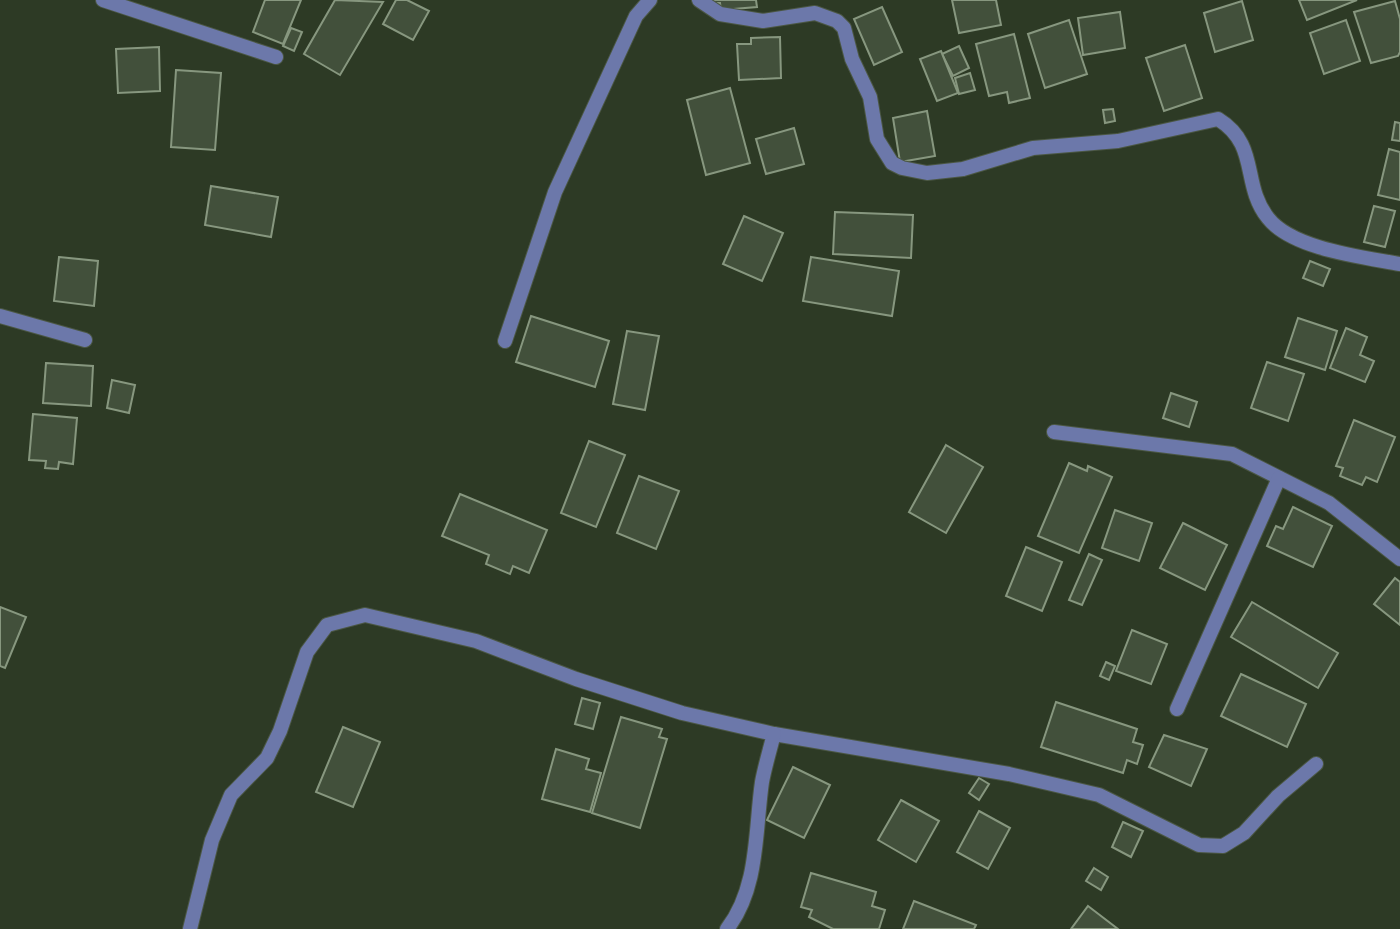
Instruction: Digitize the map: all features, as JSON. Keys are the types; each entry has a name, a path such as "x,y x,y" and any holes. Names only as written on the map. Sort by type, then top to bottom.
{"street":[{"path":"103,0 276,57"},
{"path":"505,341 555,191 636,16 650,0"},
{"path":"699,0 720,14 763,21 815,13 837,21 844,28 852,59 870,97 877,139 892,163 902,168 927,173 962,169 1033,148 1118,141 1201,120 1218,119 1233,128 1244,142 1257,197 1268,218 1287,233 1332,250 1400,264"},
{"path":"0,316 85,340"},
{"path":"1054,432 1232,454 1329,503 1400,559"},
{"path":"1177,709 1279,478"},
{"path":"190,929 212,840 232,795 267,758 281,731 307,652 327,625 365,615 476,641 576,679 682,713 774,734 996,771 1099,795 1199,845 1223,846 1244,833 1278,796 1316,765"},
{"path":"727,929 734,919 752,869 762,780 774,734"}],"building":[{"path":"265,0 301,0 283,44 253,32"},
{"path":"335,0 383,2 340,75 304,54"},
{"path":"396,0 407,0 429,11 413,40 383,24"},
{"path":"714,0 756,0 757,7 721,10 720,3 714,3"},
{"path":"952,0 996,0 1001,25 959,33"},
{"path":"1299,0 1357,0 1307,20"},
{"path":"1242,1 1253,40 1215,52 1204,13"},
{"path":"1395,1 1400,19 1400,52 1398,56 1371,63 1354,12"},
{"path":"882,7 902,52 874,65 854,19"},
{"path":"1120,12 1125,48 1083,55 1078,18"},
{"path":"1069,20 1087,74 1045,88 1028,34"},
{"path":"1346,20 1360,61 1324,74 1310,33"},
{"path":"291,28 302,32 294,51 283,46"},
{"path":"1014,34 1030,98 1009,103 1007,92 989,96 976,44"},
{"path":"780,37 781,78 739,80 737,44 751,44 751,38"},
{"path":"1185,45 1202,98 1164,111 1146,58"},
{"path":"959,46 969,68 953,76 942,54"},
{"path":"159,47 160,91 118,93 116,49"},
{"path":"941,51 958,93 937,101 920,59"},
{"path":"176,70 221,73 215,150 171,147"},
{"path":"970,73 975,90 959,94 955,78"},
{"path":"730,88 750,163 706,175 687,100"},
{"path":"1113,109 1115,121 1105,123 1103,110"},
{"path":"927,111 935,156 900,162 893,118"},
{"path":"1395,122 1400,123 1400,141 1392,140"},
{"path":"794,128 804,164 766,174 756,139"},
{"path":"1389,149 1400,152 1400,200 1378,195"},
{"path":"211,186 278,197 271,237 205,225"},
{"path":"1374,206 1395,211 1385,247 1364,242"},
{"path":"835,212 913,215 911,258 833,254"},
{"path":"744,216 783,233 762,281 723,264"},
{"path":"59,257 98,261 94,306 54,301"},
{"path":"811,257 899,271 892,316 803,301"},
{"path":"1310,261 1330,269 1323,286 1303,278"},
{"path":"531,316 609,341 595,387 516,362"},
{"path":"1298,318 1337,331 1325,370 1285,357"},
{"path":"1346,328 1367,337 1360,355 1374,361 1365,382 1330,368"},
{"path":"627,331 659,336 645,410 613,404"},
{"path":"1267,362 1304,374 1288,421 1251,408"},
{"path":"46,363 93,366 91,406 43,403"},
{"path":"112,380 135,385 129,413 107,408"},
{"path":"1171,393 1197,402 1189,427 1163,418"},
{"path":"33,414 77,418 73,464 59,462 58,469 45,468 46,461 29,460"},
{"path":"1354,420 1395,437 1377,482 1366,477 1362,485 1340,476 1343,468 1336,466"},
{"path":"589,441 625,455 596,527 561,513"},
{"path":"946,445 983,467 946,533 909,512"},
{"path":"1069,463 1087,471 1088,466 1112,477 1079,553 1038,536"},
{"path":"639,476 679,491 656,549 617,533"},
{"path":"460,494 547,530 529,573 513,566 510,574 486,564 489,555 442,536"},
{"path":"1293,507 1332,526 1313,567 1267,546 1276,526 1283,529"},
{"path":"1115,510 1152,523 1139,561 1102,548"},
{"path":"1183,523 1227,545 1205,590 1160,568"},
{"path":"1026,547 1062,562 1042,611 1006,596"},
{"path":"1089,554 1102,560 1082,605 1069,600"},
{"path":"1395,578 1400,582 1400,625 1374,604"},
{"path":"1252,602 1338,653 1318,688 1231,637"},
{"path":"0,607 26,617 5,668 0,666"},
{"path":"1132,630 1167,644 1151,684 1116,671"},
{"path":"1106,662 1115,666 1109,680 1100,676"},
{"path":"1241,674 1306,704 1287,747 1221,716"},
{"path":"582,698 600,703 593,729 575,724"},
{"path":"1056,702 1137,729 1133,742 1143,745 1137,764 1127,760 1123,773 1041,747"},
{"path":"621,717 662,729 659,737 667,739 640,828 592,813"},
{"path":"343,727 380,742 353,807 316,792"},
{"path":"1164,735 1207,749 1191,786 1149,767"},
{"path":"556,749 589,759 586,769 601,773 590,812 542,799"},
{"path":"793,767 830,785 804,838 767,820"},
{"path":"979,778 989,784 979,800 969,793"},
{"path":"901,800 939,821 916,862 878,840"},
{"path":"979,811 1010,828 988,869 957,852"},
{"path":"1123,822 1143,831 1131,857 1112,847"},
{"path":"1094,868 1108,877 1101,890 1086,881"},
{"path":"811,873 876,892 872,906 885,910 879,929 833,929 809,917 812,910 801,907"},
{"path":"914,901 976,925 974,929 903,929"},
{"path":"1088,906 1118,929 1071,929"}]}
